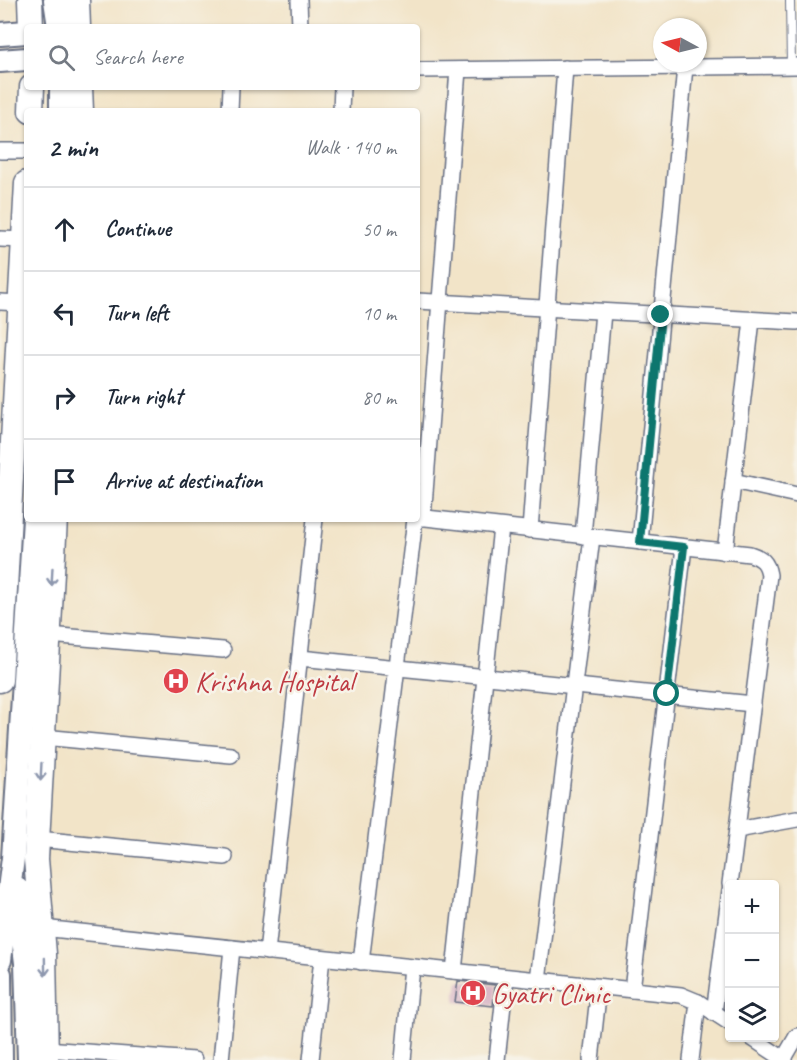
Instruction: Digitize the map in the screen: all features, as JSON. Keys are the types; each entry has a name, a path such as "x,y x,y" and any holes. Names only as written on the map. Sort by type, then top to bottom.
{"main road":[{"path":"30,0 32,24"},
{"path":"60,24 70,1"},
{"path":"70,1 77,24"},
{"path":"0,33 24,32"},
{"path":"0,61 24,59"},
{"path":"31,108 32,90"},
{"path":"61,90 61,108"},
{"path":"80,90 81,108"},
{"path":"0,680 10,303 24,240"},
{"path":"0,960 13,858 34,522"},
{"path":"22,703 48,634 55,522"},
{"path":"22,703 43,737 37,839 42,928 40,1056"},
{"path":"13,858 40,1056"},
{"path":"0,974 1,1060"}],"street":[{"path":"298,0 300,24"},
{"path":"707,67 794,66"},
{"path":"420,70 653,67"},
{"path":"530,530 565,68"},
{"path":"420,499 441,302 458,70"},
{"path":"640,542 685,72"},
{"path":"230,108 231,90"},
{"path":"341,108 342,90"},
{"path":"0,151 24,151"},
{"path":"0,239 24,240"},
{"path":"420,301 797,322"},
{"path":"538,980 574,687 603,312"},
{"path":"725,552 752,320"},
{"path":"734,481 797,495"},
{"path":"420,518 684,547 761,558 767,565 769,575 731,880"},
{"path":"267,952 315,522"},
{"path":"361,962 397,666 417,522"},
{"path":"454,972 501,527"},
{"path":"632,990 684,547"},
{"path":"48,634 223,650"},
{"path":"300,658 486,675 574,687 667,694 753,704"},
{"path":"43,737 231,755"},
{"path":"737,830 797,819"},
{"path":"37,839 225,857"},
{"path":"714,1012 725,923"},
{"path":"42,928 681,995 698,1002 725,1020"},
{"path":"221,1060 232,948"},
{"path":"311,1060 322,958"},
{"path":"402,1060 412,967"},
{"path":"497,1060 506,977"},
{"path":"591,1060 599,987"},
{"path":"691,1060 698,1002"},
{"path":"758,1042 784,1060 797,1036"},
{"path":"40,1056 194,1060"}],"lane":[{"path":"790,0 794,66"}],"building":[{"path":"458,981 495,985 493,1006 455,1002"}],"place":[{"name":"Krishna Hospital","path":"176,681"},
{"name":"Gyatri Clinic","path":"473,993"}],"route":[{"path":"661,315 640,542 684,547 667,694"}]}
